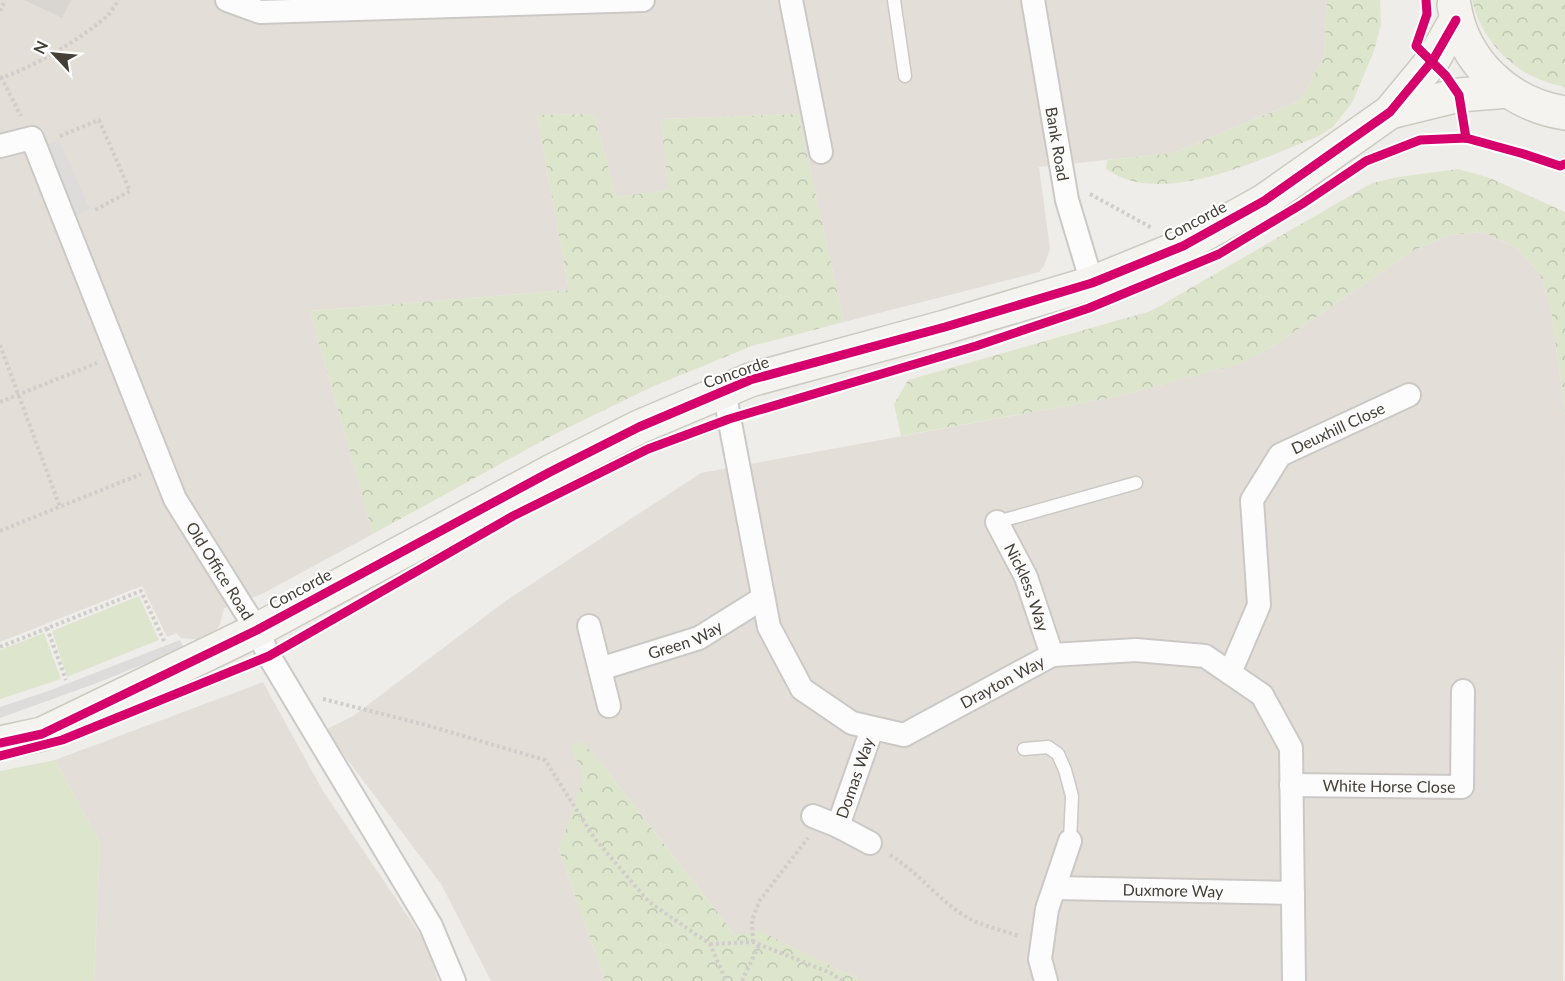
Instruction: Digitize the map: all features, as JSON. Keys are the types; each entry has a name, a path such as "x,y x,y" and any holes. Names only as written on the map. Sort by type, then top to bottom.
{"street":[{"path":"227,0 260,12 390,4 643,0"},
{"path":"791,0 821,152"},
{"name":"Bank Road","path":"1034,0 1067,200 1092,283"},
{"path":"1455,10 1461,36 1488,74 1508,91 1532,104 1565,112"},
{"name":"Concorde","path":"0,742 42,734 257,630 550,472 639,427 750,380 934,330 1092,283 1184,246 1264,201 1390,112 1433,60 1455,10"},
{"name":"Concorde","path":"1390,112 1459,95 1508,91"},
{"path":"0,146 32,138"},
{"name":"Old Office Road","path":"32,138 175,499 257,630 269,656 431,926 454,981"},
{"name":"Drayton Way","path":"724,391 769,627 802,689 852,723 904,735 1052,655 1136,650 1205,656 1262,695 1291,748 1294,981"},
{"name":"Deuxhill Close","path":"1230,673 1259,605 1252,500 1280,455 1409,395"},
{"name":"Nickless Way","path":"997,522 1026,577 1052,655"},
{"name":"Green Way","path":"600,669 699,638 763,598"},
{"path":"589,626 609,706"},
{"name":"White Horse Close","path":"1291,785 1462,787 1463,691"},
{"name":"Domas Way","path":"870,843 823,821 872,729"},
{"path":"1046,981 1040,959 1047,909 1070,841"},
{"name":"Duxmore Way","path":"1055,888 1293,893"}],"lane":[{"path":"894,0 904,76"},
{"path":"997,522 1136,483"},
{"path":"1024,749 1048,747 1058,754 1072,796 1070,841"}],"path":[{"path":"0,11 5,0"},
{"path":"32,138 1,78 29,66 83,36 110,14 119,0"},
{"path":"60,136 99,120 130,191 95,210"},
{"path":"1083,190 1154,229"},
{"path":"0,345 60,507"},
{"path":"0,402 118,354"},
{"path":"0,531 162,465"},
{"path":"0,647 141,591 164,641"},
{"path":"47,628 66,680"},
{"path":"291,691 426,725 545,760 595,839 649,902 710,944 726,981"},
{"path":"753,942 752,920 760,900 823,821"},
{"path":"870,843 907,865 938,895 973,921 1042,944"},
{"path":"710,944 753,942 831,973 842,981"},
{"path":"742,981 759,945"}],"shaded area":[{"path":"0,0 1327,0 1324,56 1301,100 1173,153 1039,167 1050,249 1044,266 1039,272 844,322 798,114 661,119 669,190 616,197 594,114 537,115 569,290 310,311 373,534 262,594 224,608 220,624 214,634 206,640 180,638 177,633 167,637 142,586 0,642"},
{"path":"59,140 90,209 73,217 40,147"},
{"path":"1482,232 1517,248 1540,274 1551,310 1565,413 1563,981 862,981 760,932 735,935 607,771 570,747 583,771 582,784 559,850 605,981 491,981 441,884 325,730 353,716 507,600 701,473 1114,397 1238,364 1278,343 1414,250 1450,235"},
{"path":"180,640 184,648 0,718 0,707 51,690"},
{"path":"263,682 323,791 430,949 438,981 94,981 100,842 55,760"}],"green space":[{"path":"1327,0 1380,0 1381,24 1374,51 1352,103 1333,127 1317,137 1268,157 1211,176 1182,182 1155,184 1129,180 1106,169 1107,160 1173,153 1301,100 1324,56"},
{"path":"1472,0 1565,0 1565,87 1533,76 1506,58 1485,32"},
{"path":"594,114 616,197 668,190 661,119 798,114 844,322 752,346 654,386 555,434 373,534 310,311 569,290 537,115"},
{"path":"1458,169 1490,178 1565,212 1565,413 1551,310 1540,274 1517,248 1482,232 1450,235 1414,250 1278,343 1239,364 1114,397 901,436 894,404 908,380 1151,311 1372,183"},
{"path":"139,596 159,640 67,677 52,631"},
{"path":"44,633 61,679 0,699 0,650"},
{"path":"581,740 735,935 760,931 862,981 605,981 559,850 581,784 583,771 570,747"},
{"path":"55,760 100,842 94,981 0,981 0,771"}],"building":[{"path":"24,0 71,0 62,18"}],"cycle path":[{"path":"1426,0 1427,14 1416,46 1446,76 1459,95 1466,138"},
{"path":"0,743 42,734 257,630 550,472 639,427 750,380 945,327 1092,283 1183,246 1264,201 1390,112 1433,60 1456,20"},
{"path":"0,756 62,740 269,656 513,516 648,449 729,419 976,346 1089,308 1219,254 1302,204 1366,161 1420,140 1466,138 1560,166 1565,164"}]}
